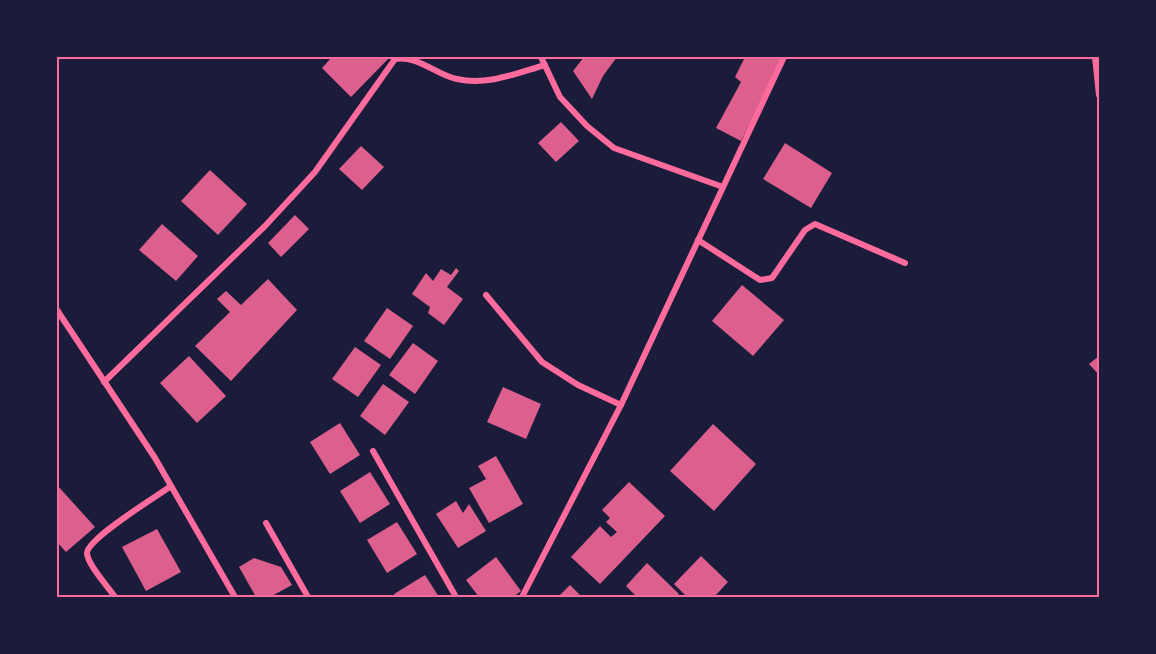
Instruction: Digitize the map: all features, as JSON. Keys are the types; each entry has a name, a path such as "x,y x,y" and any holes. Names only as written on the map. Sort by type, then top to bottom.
{"street":[{"path":"541,57 560,97 586,126 614,148 723,187"},
{"path":"522,597 621,405 784,57"},
{"path":"1095,57 1099,95"},
{"path":"105,382 265,226 315,172 395,59 411,59 447,77 477,81 493,80 545,64"},
{"path":"698,240 760,280 772,278 805,230 815,224 905,263"},
{"path":"486,295 542,362 578,386 621,405"},
{"path":"57,310 171,486 235,597"},
{"path":"373,452 456,597"},
{"path":"115,597 90,562 87,554 90,546 101,535 171,486"},
{"path":"266,523 308,597"}],"building":[{"path":"332,57 390,57 351,97 322,68"},
{"path":"584,57 617,57 603,76 592,99 573,71"},
{"path":"745,57 784,57 741,141 716,128 741,82 735,77"},
{"path":"561,122 579,141 556,162 538,143"},
{"path":"785,143 832,173 811,208 763,179"},
{"path":"361,146 384,167 362,190 339,169"},
{"path":"210,170 247,204 218,235 181,201"},
{"path":"295,215 309,229 281,257 268,243"},
{"path":"162,224 198,256 176,281 139,250"},
{"path":"456,268 459,271 447,287 463,299 444,325 428,313 430,307 412,294 426,273 433,281 441,269 451,275"},
{"path":"268,279 297,310 231,381 195,346 230,312 217,299 226,291 241,305"},
{"path":"742,285 784,320 753,356 712,321"},
{"path":"387,308 413,326 390,359 364,341"},
{"path":"413,343 438,361 415,394 389,375"},
{"path":"355,347 381,365 358,397 332,379"},
{"path":"189,356 226,396 197,423 160,383"},
{"path":"1099,356 1099,375 1089,364"},
{"path":"383,384 409,402 385,435 360,416"},
{"path":"503,387 541,404 526,439 487,422"},
{"path":"340,423 360,455 330,474 310,442"},
{"path":"713,424 756,464 714,511 670,471"},
{"path":"496,456 523,504 489,523 469,488 486,479 478,466"},
{"path":"370,472 390,504 360,523 340,491"},
{"path":"629,482 665,516 600,584 571,557 600,526 611,537 617,532 606,522 610,518 602,510"},
{"path":"57,485 95,527 66,552 57,542"},
{"path":"456,501 463,513 469,504 486,531 458,548 436,514"},
{"path":"397,522 417,554 387,573 367,540"},
{"path":"157,529 181,572 146,591 122,547"},
{"path":"701,556 728,582 714,597 687,597 674,584"},
{"path":"496,557 521,591 513,597 479,597 466,580"},
{"path":"254,558 281,567 292,585 270,597 256,597 239,567"},
{"path":"647,563 679,594 677,597 633,597 635,595 626,586"},
{"path":"425,575 439,597 396,597 394,594"},
{"path":"570,585 582,597 558,597"}]}
